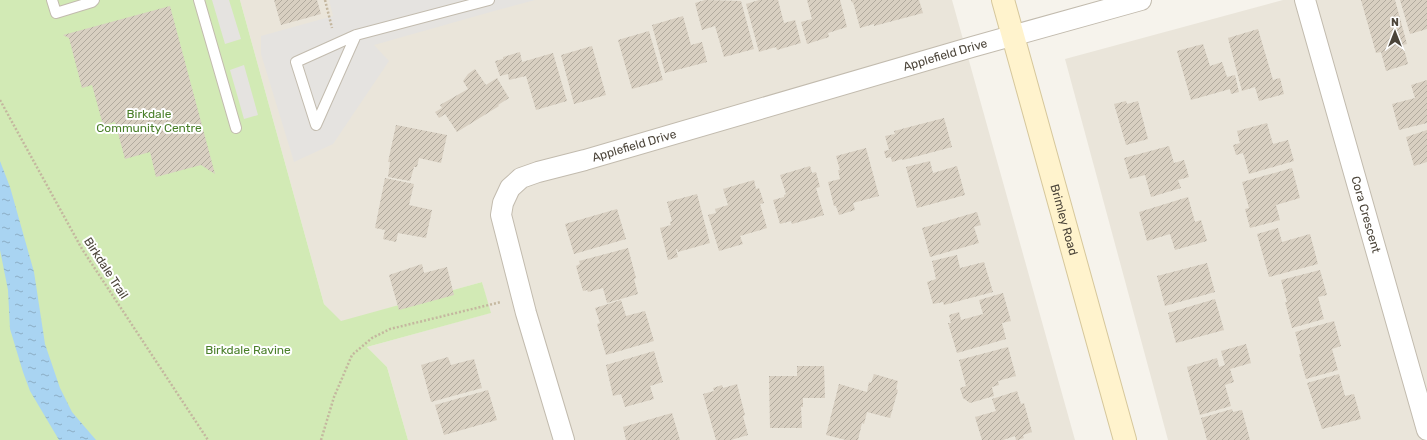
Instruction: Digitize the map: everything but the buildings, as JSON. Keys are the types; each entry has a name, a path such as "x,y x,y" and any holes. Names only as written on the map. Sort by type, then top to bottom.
{"main road":[{"name":"Brimley Road","path":"1003,0 1125,440"}],"street":[{"name":"Applefield Drive","path":"564,440 522,298 501,215 503,203 510,188 521,178 972,47 1141,0"},
{"name":"Cora Crescent","path":"1305,0 1427,430"}],"lane":[{"path":"52,0 56,13 92,2 94,0"},
{"path":"199,0 236,128"},
{"path":"356,35 316,125 296,62 356,35 489,0"}],"path":[{"path":"324,0 337,44"},
{"name":"Birkdale Trail","path":"0,100 82,248 208,440"},
{"path":"321,440 334,397 352,355 372,338 390,329 522,298"}],"shaded area":[{"path":"212,0 229,0 241,39 225,44"},
{"path":"240,0 952,0 1075,440 408,440 387,367 367,347 490,313 482,282 341,322 324,304"},
{"path":"329,0 535,0 374,45 389,61 333,144 294,162 261,54 261,36 333,16"},
{"path":"1283,0 1427,0 1427,440 1168,440 1065,59"},
{"path":"244,65 258,115 244,119 230,70"}],"green space":[{"path":"0,0 240,0 324,304 341,321 482,282 491,313 367,347 387,367 408,440 0,440"}],"water":[{"path":"0,161 10,187 34,272 45,344 60,388 72,412 96,440 59,440 30,391 23,372 10,329 8,290 0,250"}],"park label":[{"name":"Birkdale Community Centre","path":"149,121"},
{"name":"Birkdale Ravine","path":"248,350"}]}
